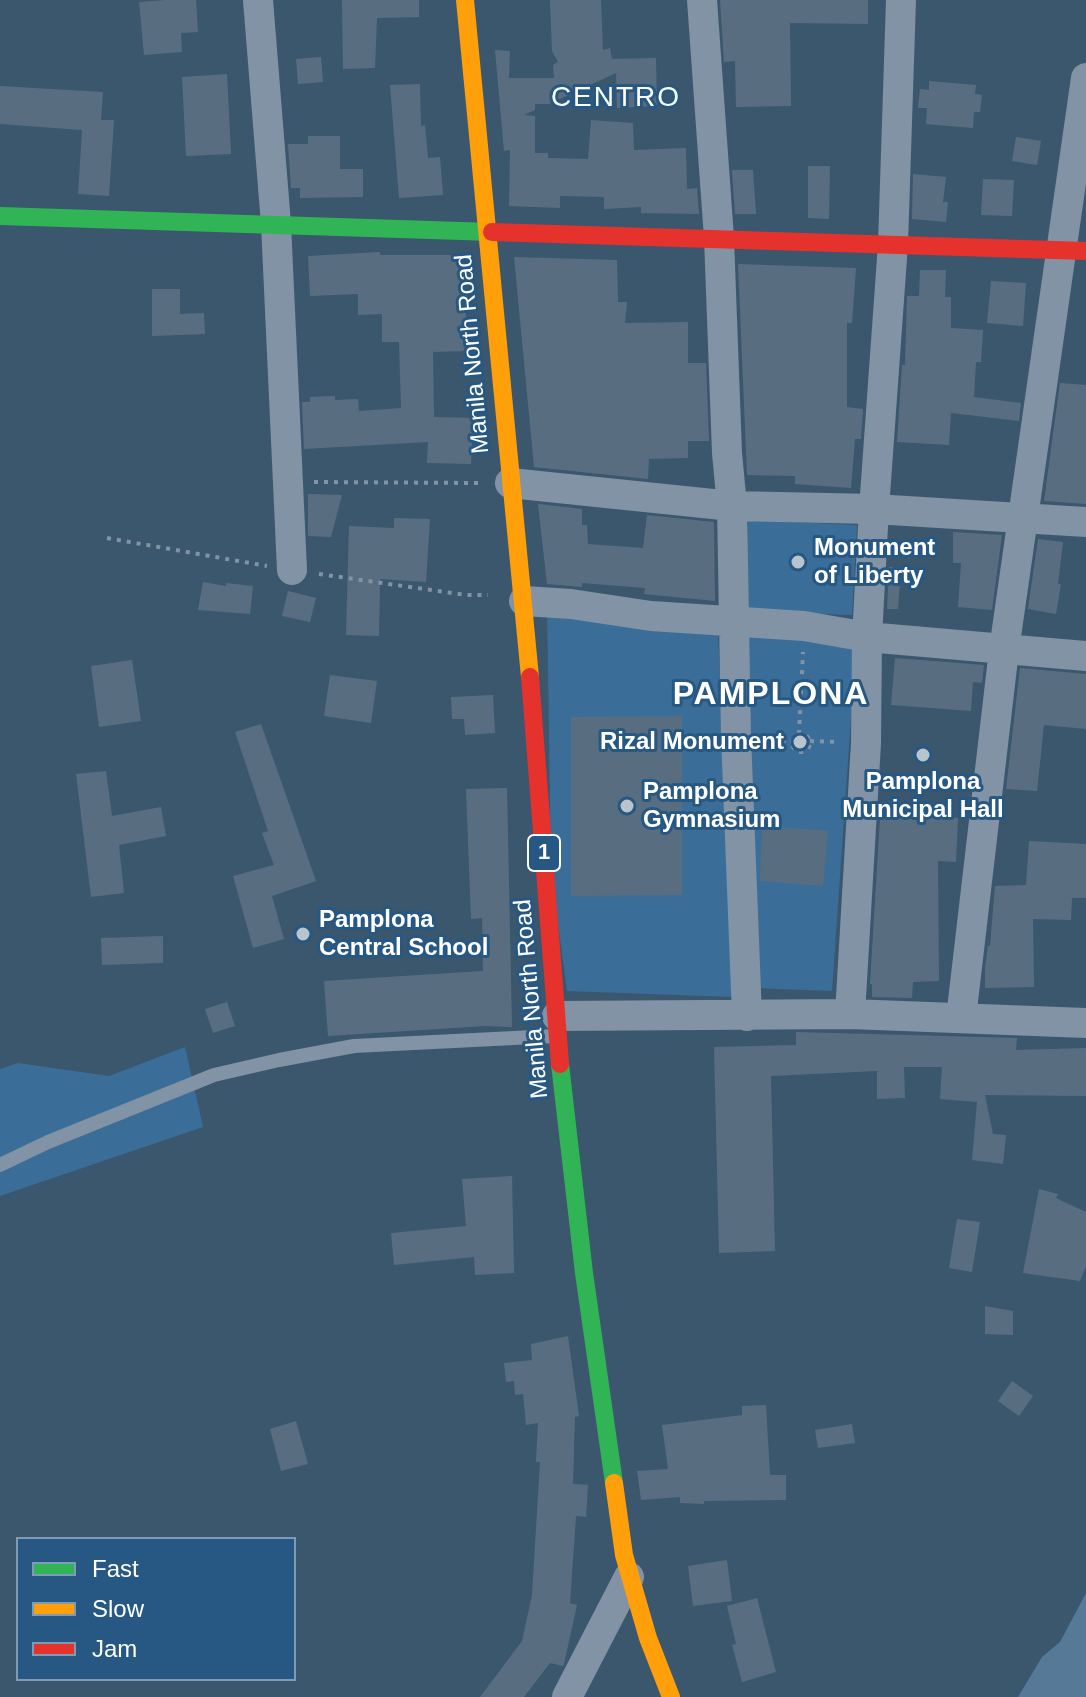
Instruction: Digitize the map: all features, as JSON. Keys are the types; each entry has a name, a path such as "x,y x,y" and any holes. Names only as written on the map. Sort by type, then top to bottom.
{"main road":[{"name":"Manila North Road","path":"465,0 510,483 524,601 557,1026 584,1273 629,1577 671,1697"},
{"path":"0,216 1074,251"}],"street":[{"path":"258,0 276,224 292,570"},
{"path":"702,0 719,238 727,453 732,506 736,736 747,1016"},
{"path":"850,1014 866,743 867,637 874,509 893,244 901,0"},
{"path":"961,1018 1004,650 1023,520 1074,251 1086,78"},
{"path":"510,483 732,506 874,509 1086,522"},
{"path":"524,601 735,623 804,626 867,637 1086,656"},
{"path":"557,1026 850,1014 1086,1023"},
{"path":"567,1697 629,1577"}],"lane":[{"path":"0,1165 48,1142 227,1072 354,1046 557,1026"}],"path":[{"path":"288,482 510,483"},
{"path":"799,734 804,626"},
{"path":"799,734 806,735 810,741 808,748 802,752 792,744 793,738 799,734"}],"shaded area":[{"path":"748,520 857,525 852,615 744,611"},
{"path":"547,603 718,631 733,997 567,991 551,871"},
{"path":"749,629 856,645 832,991 753,988"},
{"path":"185,1047 203,1127 0,1196 0,1069 18,1063 109,1076"},
{"path":"1086,1593 1086,1697 1018,1697 1042,1657 1060,1642"}],"building":[{"path":"196,0 198,32 181,33 182,52 144,55 139,2"},
{"path":"342,0 419,0 419,17 377,18 375,68 343,69"},
{"path":"550,0 601,0 603,50 610,48 612,59 656,58 657,106 617,108 616,73 549,104 535,104 535,110 524,115 535,116 535,153 548,153 548,158 588,159 591,120 633,123 634,150 686,148 687,189 697,188 699,214 641,213 641,207 604,209 604,197 560,196 560,208 509,206 510,150 504,151 495,50 510,51 509,78 554,78 553,65 558,62 552,51"},
{"path":"720,0 868,0 868,24 790,23 791,106 736,107 735,61 724,62"},
{"path":"321,57 323,82 298,84 296,59"},
{"path":"227,74 231,154 186,156 182,77"},
{"path":"929,81 976,85 975,94 982,95 980,112 974,112 973,128 926,124 927,108 918,108 920,89 929,90"},
{"path":"420,84 421,126 425,125 428,158 440,157 443,195 399,198 390,85"},
{"path":"0,86 103,92 101,120 114,120 109,196 78,194 82,130 0,124"},
{"path":"308,136 340,136 340,169 363,169 363,197 300,198 300,188 291,188 288,144 308,144"},
{"path":"1016,137 1041,141 1037,165 1012,161"},
{"path":"808,166 830,166 829,219 808,218"},
{"path":"732,170 753,170 756,214 735,214"},
{"path":"913,174 946,177 943,202 948,202 946,222 912,219"},
{"path":"983,179 1014,180 1012,216 981,215"},
{"path":"380,252 380,255 464,255 467,351 433,352 434,417 473,418 471,464 427,463 428,442 304,449 302,402 310,402 310,397 358,399 359,411 401,408 399,342 382,342 382,314 358,315 358,294 310,296 308,256"},
{"path":"514,257 617,260 618,302 627,302 625,323 688,322 688,363 706,363 709,441 688,441 688,458 649,459 648,479 534,467"},
{"path":"738,264 856,268 852,323 847,323 847,407 863,409 861,439 855,439 851,488 795,484 795,476 747,475"},
{"path":"920,270 946,270 945,297 951,297 951,328 983,330 981,362 976,362 974,397 1021,403 1019,421 951,413 949,445 897,442 902,365 905,365 907,296 919,296"},
{"path":"991,281 1026,283 1023,326 987,323"},
{"path":"152,289 180,289 180,314 204,313 205,334 152,336"},
{"path":"1060,383 1086,385 1086,504 1044,501"},
{"path":"308,494 342,495 331,537 308,536"},
{"path":"538,504 582,509 582,525 587,525 588,544 643,548 647,515 714,522 715,601 644,594 645,588 582,583 582,587 547,584"},
{"path":"394,518 430,519 426,582 380,579 379,636 346,635 349,526 394,528"},
{"path":"953,532 1002,535 992,610 958,607 961,563 953,563"},
{"path":"1038,539 1063,542 1056,614 1028,609"},
{"path":"889,567 901,567 898,609 887,609"},
{"path":"203,582 253,586 250,614 198,610"},
{"path":"288,591 316,598 310,622 282,616"},
{"path":"895,658 984,665 982,683 973,682 971,711 891,705"},
{"path":"132,660 141,721 99,727 91,666"},
{"path":"1020,668 1086,674 1086,729 1044,725 1037,791 1006,789"},
{"path":"330,675 377,681 371,723 324,716"},
{"path":"493,695 495,733 465,735 464,719 452,719 451,697"},
{"name":"Pamplona Gymnasium","path":"682,716 682,895 571,896 571,717"},
{"path":"261,724 316,881 272,896 284,939 253,948 233,876 274,865 262,833 268,831 235,732"},
{"path":"106,771 112,816 161,807 166,836 119,845 124,893 91,897 76,774"},
{"path":"507,788 512,1027 328,1036 324,981 483,971 482,918 471,919 466,789"},
{"path":"881,801 941,804 941,817 958,818 956,862 938,861 939,981 913,982 912,998 872,997 870,984"},
{"path":"762,826 828,831 823,886 760,881"},
{"path":"1029,841 1086,844 1086,898 1072,898 1071,920 1033,919 1034,987 985,988 995,886 1026,885"},
{"path":"163,936 163,963 102,965 101,938"},
{"path":"227,1002 235,1026 213,1033 205,1009"},
{"path":"796,1032 1017,1038 1016,1050 1086,1048 1086,1096 985,1095 993,1134 1006,1135 1003,1164 972,1160 977,1102 940,1099 942,1067 904,1067 905,1098 877,1099 877,1071 771,1076 775,1251 719,1253 714,1047 796,1045"},
{"path":"512,1176 514,1273 475,1275 474,1257 394,1265 391,1233 466,1226 462,1179"},
{"path":"1039,1189 1058,1194 1056,1198 1086,1212 1086,1266 1080,1281 1023,1273"},
{"path":"957,1219 980,1222 972,1272 949,1268"},
{"path":"985,1306 1013,1311 1013,1335 985,1334"},
{"path":"568,1336 579,1416 575,1417 573,1484 588,1485 586,1517 576,1516 570,1603 577,1605 564,1664 550,1663 524,1697 480,1697 522,1641 532,1595 540,1462 536,1462 538,1423 526,1425 523,1394 515,1395 514,1381 506,1382 504,1363 532,1360 531,1344"},
{"path":"1012,1381 1033,1396 1019,1416 998,1401"},
{"path":"766,1405 770,1475 786,1475 786,1500 704,1501 704,1504 680,1503 680,1497 641,1500 637,1471 668,1469 662,1425 742,1415 742,1406"},
{"path":"296,1421 308,1464 281,1471 270,1429"},
{"path":"852,1424 855,1443 818,1448 815,1430"},
{"path":"727,1560 732,1601 693,1606 688,1566"},
{"path":"757,1598 776,1672 742,1682 732,1645 736,1644 727,1606"}],"traffic: fast":[{"path":"0,216 492,232"},
{"path":"560,1064 584,1273 614,1483"}],"traffic: slow":[{"path":"465,0 530,677"},
{"path":"614,1483 624,1555 648,1638 671,1697"}],"traffic: jam":[{"path":"492,232 1086,251"},
{"path":"530,677 560,1064"}],"place":[{"name":"Monument of Liberty","path":"798,562"},
{"name":"Rizal Monument","path":"800,742"},
{"name":"Pamplona Municipal Hall","path":"923,755"},
{"name":"Pamplona Gymnasium","path":"627,806"},
{"name":"Pamplona Central School","path":"303,934"}],"district":[{"name":"CENTRO","path":"616,98"},
{"name":"PAMPLONA","path":"771,695"}]}
